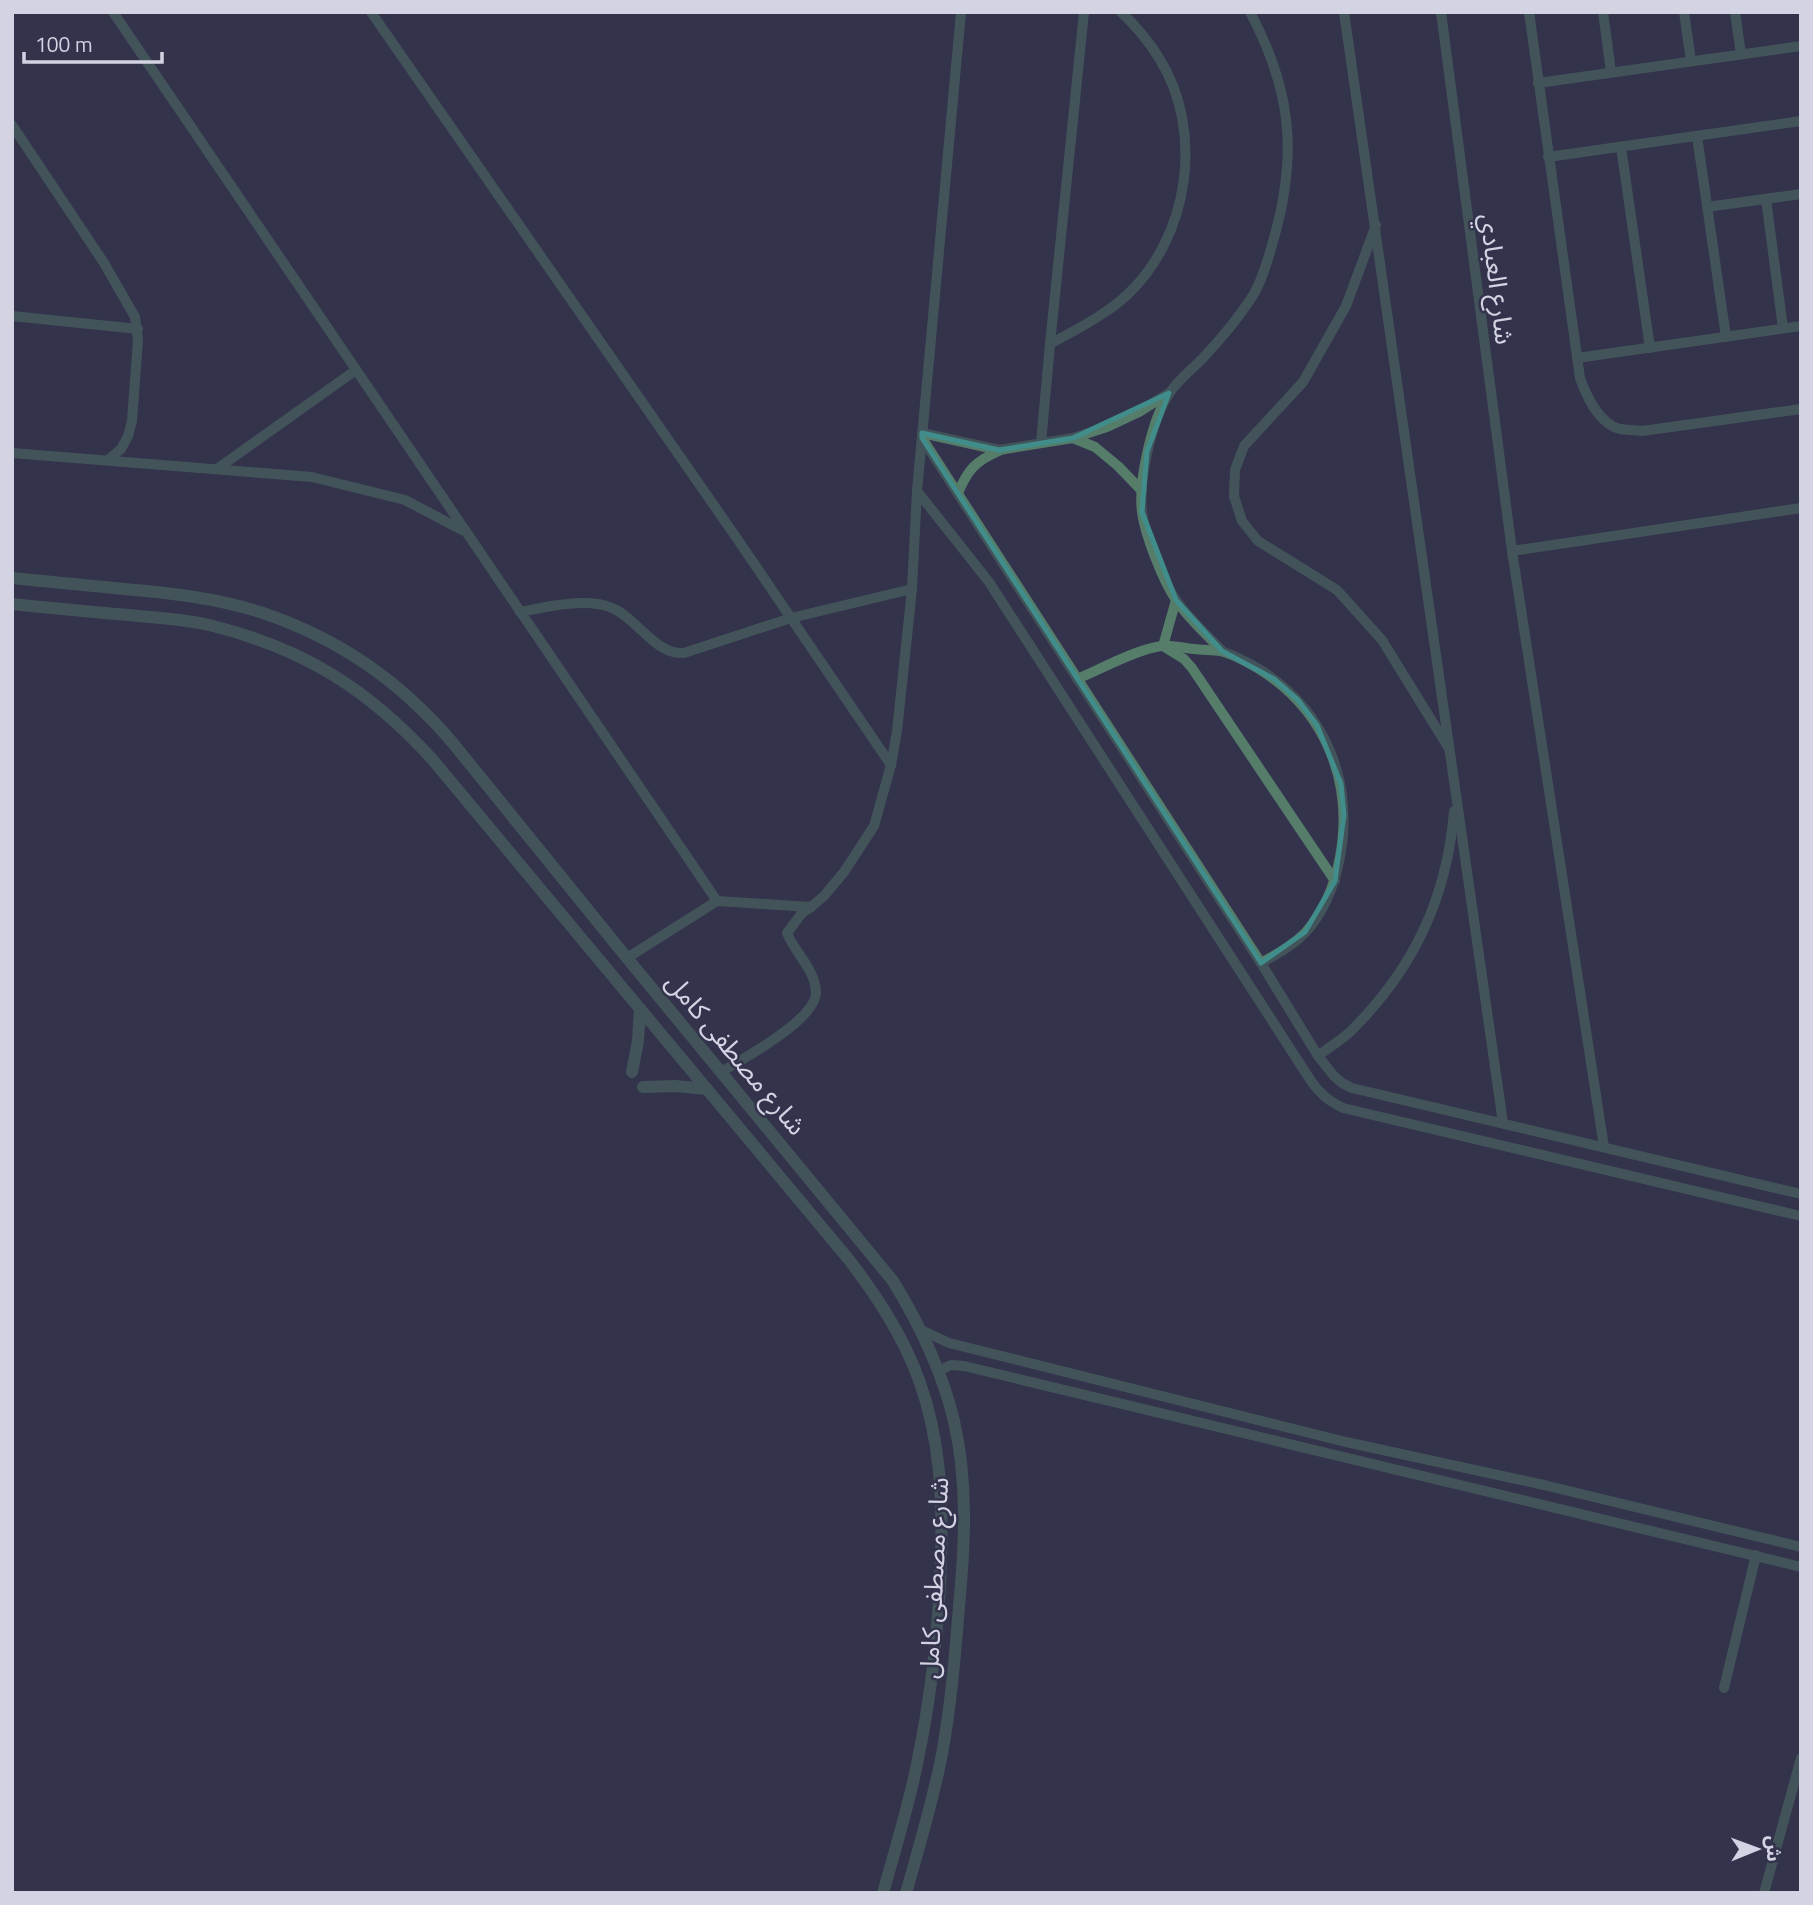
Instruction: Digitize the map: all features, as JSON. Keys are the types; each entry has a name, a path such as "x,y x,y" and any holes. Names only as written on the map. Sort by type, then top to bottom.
{"street":[{"path":"113,12 717,901"},
{"path":"371,12 891,765"},
{"path":"721,1072 785,1032 805,1013 815,998 816,990 808,966 787,933 844,872 874,826 891,765 912,589 917,491 961,12"},
{"path":"1041,443 1084,12"},
{"path":"1050,344 1100,317 1128,294 1151,267 1163,246 1181,201 1185,164 1184,128 1175,93 1160,60 1140,30 1121,12"},
{"path":"958,493 966,474 981,459 999,450 1073,438 1107,427 1139,412 1169,393 1223,337 1254,294 1280,217 1286,180 1288,133 1281,89 1266,43 1250,12"},
{"path":"1345,12 1503,1123"},
{"name":"شارع العبادي","path":"1441,12 1512,551 1604,1147"},
{"path":"1529,12 1580,378 1587,398 1600,415 1617,428 1642,431 1801,409"},
{"path":"1603,12 1611,72"},
{"path":"1684,12 1691,61"},
{"path":"1735,12 1741,54"},
{"path":"1538,83 1801,46"},
{"path":"1548,157 1801,121"},
{"path":"12,125 104,262 135,317 138,329 132,421 121,449 108,460"},
{"path":"1697,136 1726,337"},
{"path":"1621,146 1650,348"},
{"path":"1707,207 1801,194"},
{"path":"1766,199 1783,328"},
{"path":"1376,225 1346,306 1303,382 1244,446 1235,470 1234,496 1242,521 1258,541 1337,590 1382,640 1450,751"},
{"path":"12,316 138,329"},
{"path":"1577,358 1801,326"},
{"path":"217,469 356,370"},
{"path":"1169,393 1157,419 1147,452 1142,512 1155,557 1176,600 1223,652"},
{"path":"922,435 999,450"},
{"path":"922,435 1318,1056 1342,1083 1352,1088 1801,1194"},
{"path":"1073,438 1095,447 1142,491"},
{"path":"12,453 312,477 405,499 466,532"},
{"path":"917,491 989,582 1319,1093 1343,1108 1801,1216"},
{"path":"1512,551 1801,508"},
{"name":"شارع مصطفى كامل","path":"12,578 177,594 259,611 300,627 357,657 408,695 452,742 893,1281 921,1330 938,1371 954,1422 961,1461 963,1544 953,1674 942,1752 906,1893"},
{"path":"520,612 556,605 596,603 613,608 674,653 684,653 791,618 912,589"},
{"path":"175,620 177,594"},
{"path":"1163,646 1176,600"},
{"name":"شارع مصطفى كامل","path":"12,604 212,626 293,653 345,682 393,718 432,759 878,1298 901,1338 919,1380 932,1425 942,1491 939,1600 932,1670 917,1765 883,1893"},
{"path":"1077,679 1146,650 1163,646 1223,652 1247,662 1274,679 1298,700 1317,725 1332,753 1341,783 1344,815 1342,847 1335,881 1321,910 1305,932 1285,950 1261,963"},
{"path":"1163,646 1192,668 1335,881"},
{"path":"1318,1056 1350,1032 1387,992 1416,947 1438,898 1451,846 1456,792"},
{"path":"627,958 717,901 811,907"},
{"path":"632,1072 640,1009"},
{"path":"668,1042 685,1028"},
{"path":"680,1056 697,1042"},
{"path":"643,1087 707,1089"},
{"path":"921,1330 949,1343 1333,1439 1544,1485 1801,1547"},
{"path":"938,1371 951,1365 964,1367 1801,1567"},
{"path":"1724,1688 1756,1555"},
{"path":"939,1600 960,1602"},
{"path":"1764,1893 1800,1763"}],"highlighted area":[{"path":"1169,393 1147,452 1142,512 1176,600 1222,651 1274,679 1298,700 1317,725 1341,784 1344,815 1335,881 1305,932 1261,963 922,438 922,433 999,450 1073,438"}]}
